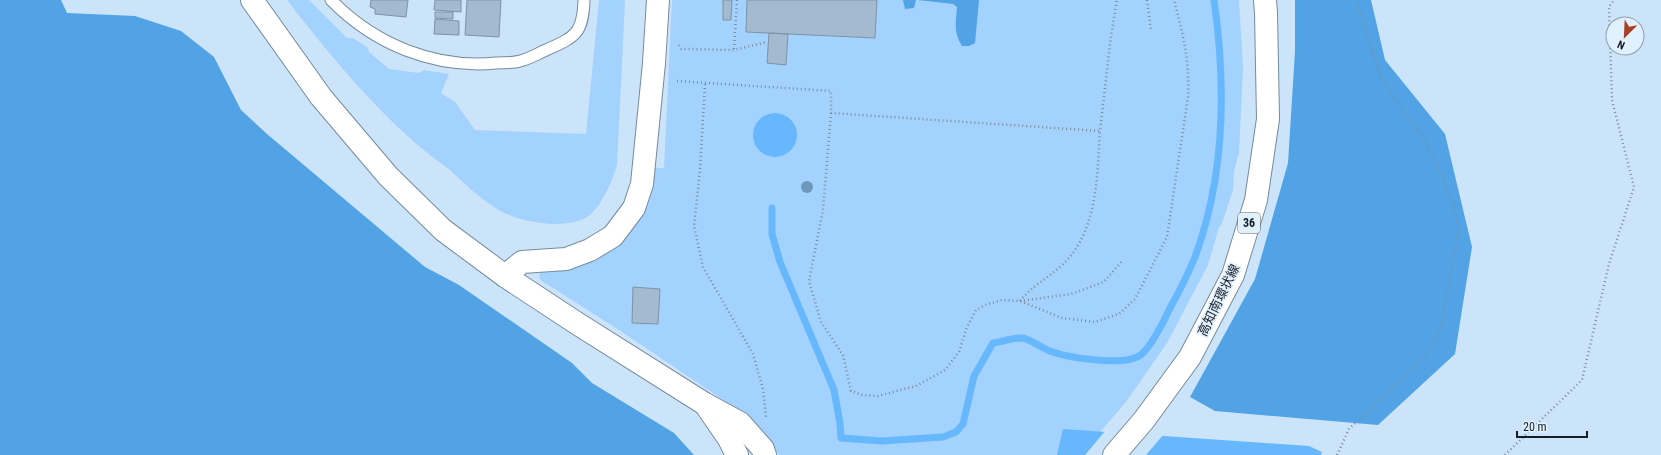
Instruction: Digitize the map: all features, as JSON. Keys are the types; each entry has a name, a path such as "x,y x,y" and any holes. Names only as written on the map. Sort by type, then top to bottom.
{"street":[{"path":"252,0 321,97 388,176 443,230 505,276 705,404 740,423 763,449 766,455"},
{"path":"505,276 522,262 566,259 590,250 613,236 634,208 642,184 654,63 658,0"},
{"name":"高知南環状線","path":"1114,455 1144,420 1190,356 1233,275 1256,200 1268,119 1265,0"},
{"path":"705,404 729,439 737,455"}],"lane":[{"path":"331,0 347,17 381,39 409,51 437,60 460,64 485,64 520,62 566,41 577,33 584,16 584,0"}],"path":[{"path":"734,50 737,0"},
{"path":"1020,301 1029,290 1062,265 1084,237 1097,184 1100,131 1111,36 1117,0"},
{"path":"1147,0 1151,32"},
{"path":"1020,301 1062,318 1095,322 1119,314 1135,299 1167,237 1188,97 1189,78 1187,54 1174,0"},
{"path":"1337,455 1349,429 1424,357 1436,340 1442,327 1458,235 1453,202 1427,144 1383,82 1356,0"},
{"path":"1505,455 1582,380 1609,264 1634,187 1612,100 1609,7 1614,0"},
{"path":"678,43 681,49 734,50 767,42"},
{"path":"678,81 705,84 832,91 823,210 810,281 821,322 843,355 851,391 862,395 878,396 916,386 945,370 960,352 967,327 976,310 985,305 1002,300 1020,301 1072,294 1104,282 1122,262"},
{"path":"705,84 700,170 694,226 703,267 753,354 763,388 766,421"},
{"path":"830,113 1100,131"}],"shaded area":[{"path":"0,0 61,0 67,13 135,16 181,31 214,57 241,110 267,134 425,267 459,285 572,363 592,383 674,433 694,455 0,455"},
{"path":"287,0 309,0 347,38 353,38 368,48 369,52 389,69 419,73 424,70 449,74 441,93 455,102 475,130 586,134 599,0 625,0 617,165 602,200 587,217 577,221 553,224 540,223 514,217 494,207 426,152 362,91"},
{"path":"672,0 1239,0 1243,68 1239,153 1234,171 1233,190 1221,226 1219,227 1208,265 1167,343 1126,402 1080,455 779,455 747,416 539,278 542,271 595,260 621,239 654,168 664,168"},
{"path":"903,0 916,0 914,8 905,9"},
{"path":"918,0 979,0 975,43 969,46 962,46 959,41 956,31 957,7 953,4"},
{"path":"1295,0 1371,0 1385,60 1445,134 1472,247 1455,354 1378,425 1215,411 1190,397 1255,279 1288,163 1295,51"},
{"path":"771,113 779,113 791,119 797,131 797,139 791,151 779,157 771,157 759,151 753,139 753,131 759,119"},
{"path":"1063,429 1309,446 1322,452 1321,455 1057,455"}],"pier":[{"path":"1106,430 1164,434 1146,455 1085,455"}],"building":[{"path":"371,0 408,0 406,17 375,14 375,9 370,7"},
{"path":"435,0 461,0 461,12 434,10"},
{"path":"467,0 501,0 499,37 465,35"},
{"path":"723,0 732,0 731,20 723,20"},
{"path":"747,0 877,0 875,38 746,32"},
{"path":"435,12 453,12 453,19 435,18"},
{"path":"435,19 459,21 459,35 434,34"},
{"path":"769,33 788,34 786,65 767,63"},
{"path":"633,287 660,289 658,324 632,323"}],"waterway":[{"path":"772,208 772,234 780,262 834,390 841,438 882,441 943,437 956,432 963,424 974,376 993,343 1023,338 1058,354 1095,360 1121,360 1139,356 1147,348 1156,334 1195,257 1205,226 1212,194 1220,130 1221,97 1218,32 1214,0"}]}
